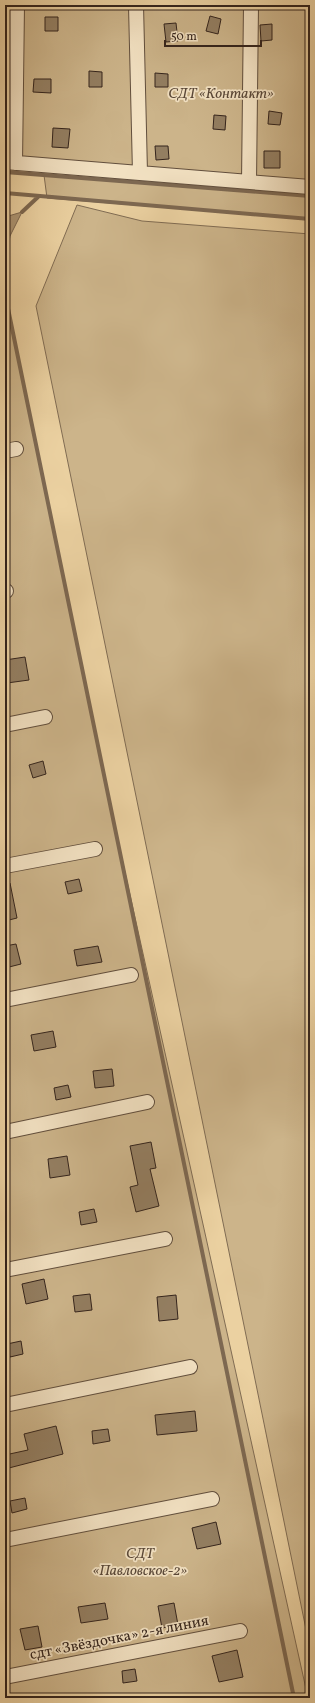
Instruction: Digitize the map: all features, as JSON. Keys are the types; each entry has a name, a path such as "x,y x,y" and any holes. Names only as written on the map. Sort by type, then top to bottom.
{"street":[{"path":"17,5 10,163 310,187"},
{"path":"136,5 140,173"},
{"path":"249,182 251,5"},
{"path":"5,725 45,717"},
{"path":"5,866 95,849"},
{"path":"5,1000 131,975"},
{"path":"5,1132 147,1102"},
{"path":"5,1270 165,1239"},
{"path":"5,1405 190,1367"},
{"path":"5,1540 212,1499"},
{"name":"сдт «Звёздочка» 2-я линия","path":"5,1676 240,1631"}],"green space":[{"name":"СДТ «Контакт»","path":"5,5 310,5 310,188 5,166"},
{"path":"44,175 310,196 310,219 47,198"},
{"path":"77,205 142,221 310,234 310,1649 36,306"},
{"name":"СДТ «Павловское-2»","path":"5,294 107,791 308,1698 5,1698"}],"shaded area":[{"path":"22,212 10,236 5,264 5,217"}],"building":[{"path":"210,16 221,19 218,34 206,31"},
{"path":"45,17 58,17 58,31 45,31"},
{"path":"176,23 178,41 166,42 164,24"},
{"path":"272,24 272,40 261,41 260,25"},
{"path":"89,71 102,72 102,87 89,87"},
{"path":"155,73 168,74 168,87 155,87"},
{"path":"34,79 51,79 51,93 33,92"},
{"path":"269,111 282,113 280,125 268,124"},
{"path":"214,115 226,116 225,130 213,129"},
{"path":"53,128 70,129 68,148 52,147"},
{"path":"155,146 168,146 169,159 156,160"},
{"path":"264,151 280,151 280,168 264,168"},
{"path":"25,657 29,680 7,683 5,660"},
{"path":"43,761 46,774 33,778 29,765"},
{"path":"79,879 82,891 68,894 65,882"},
{"path":"5,883 10,883 17,918 5,921"},
{"path":"16,944 21,964 5,968 5,946"},
{"path":"98,946 102,962 77,966 74,950"},
{"path":"53,1031 56,1047 34,1051 31,1035"},
{"path":"112,1069 114,1086 95,1088 93,1071"},
{"path":"68,1085 71,1097 56,1100 54,1088"},
{"path":"151,1142 156,1168 150,1169 159,1206 136,1212 130,1187 138,1185 130,1146"},
{"path":"67,1156 70,1175 50,1178 48,1159"},
{"path":"94,1209 97,1222 81,1225 79,1212"},
{"path":"44,1279 48,1299 26,1304 22,1284"},
{"path":"90,1294 92,1310 75,1312 73,1296"},
{"path":"176,1295 178,1319 159,1321 157,1297"},
{"path":"21,1341 23,1354 10,1357 7,1344"},
{"path":"195,1411 197,1431 157,1435 155,1415"},
{"path":"56,1426 63,1454 5,1469 5,1455 28,1450 24,1434"},
{"path":"108,1429 110,1441 93,1444 92,1431"},
{"path":"25,1498 27,1509 12,1513 10,1501"},
{"path":"216,1522 221,1544 197,1549 192,1528"},
{"path":"105,1603 108,1619 81,1623 78,1607"},
{"path":"174,1603 178,1625 162,1628 158,1606"},
{"path":"38,1626 42,1647 25,1650 20,1629"},
{"path":"237,1650 243,1677 219,1682 212,1656"},
{"path":"135,1669 137,1681 123,1683 122,1671"}],"waterway":[{"path":"5,172 310,196"},
{"path":"5,193 310,219"},
{"path":"22,212 38,197"},
{"path":"5,294 294,1698"}]}
